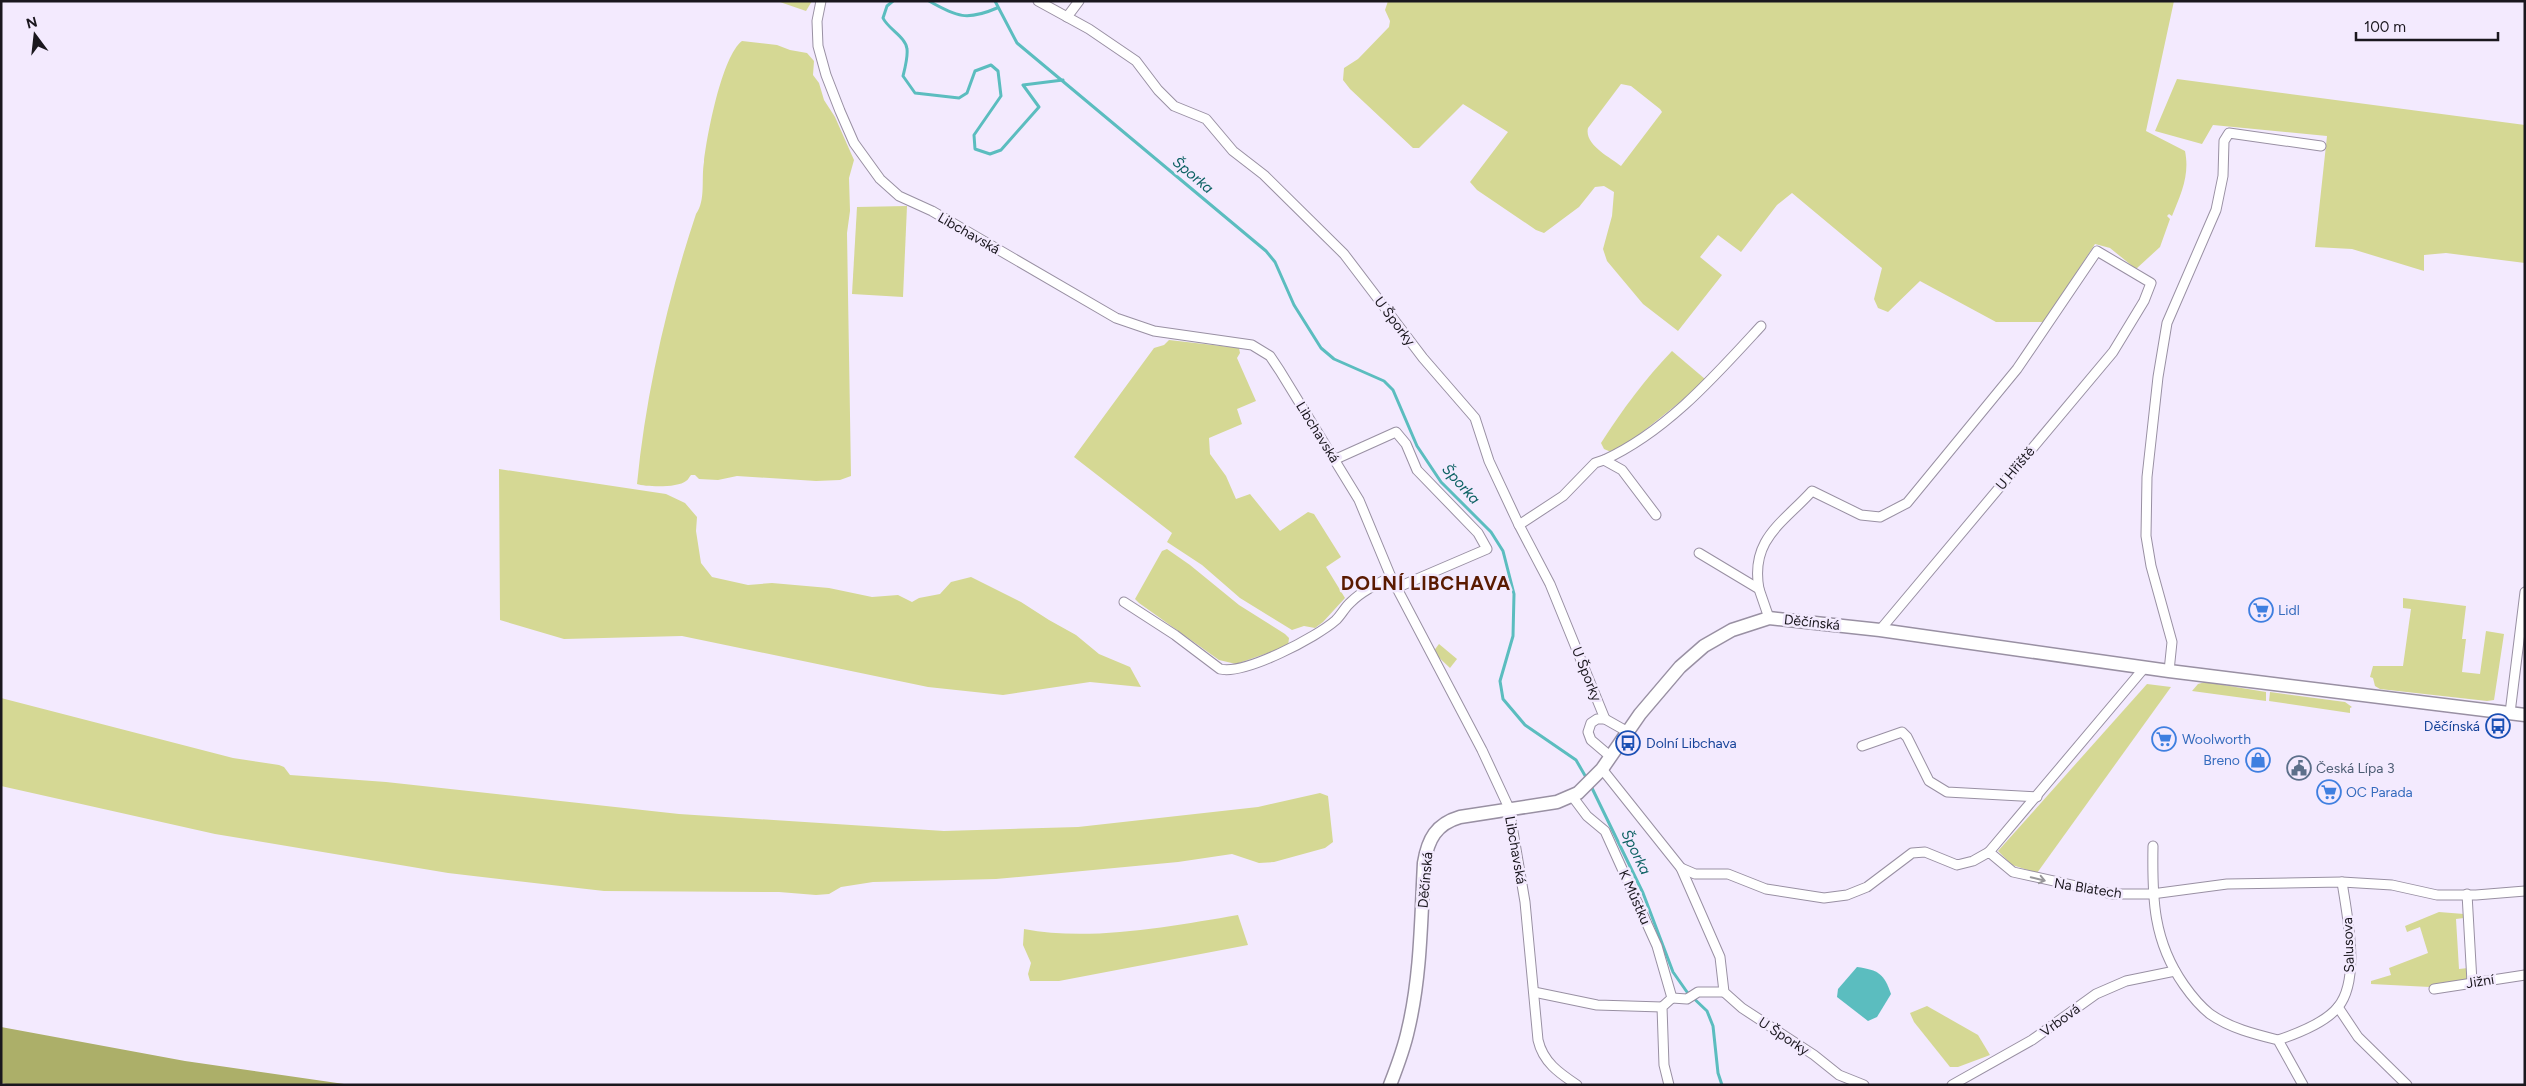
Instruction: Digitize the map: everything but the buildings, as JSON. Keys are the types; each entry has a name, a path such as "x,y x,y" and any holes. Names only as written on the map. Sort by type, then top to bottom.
{"main road":[{"name":"Děčínská","path":"1390,1085 1408,1031 1414,997 1424,863 1429,842 1438,828 1454,819 1509,808 1558,802 1578,793 1599,772 1680,667 1704,646 1732,630 1769,618 1880,630 2146,668 2525,715"}],"street":[{"name":"Libchavská","path":"821,1 817,21 818,46 826,75 854,143 880,179 899,196 932,211 1116,318 1154,331 1252,345 1270,356 1336,459 1359,500 1390,577 1482,750 1509,808 1525,902 1540,1048 1552,1067 1577,1085"},
{"name":"U Šporky","path":"1038,1 1136,61 1158,90 1174,106 1206,119 1232,151 1264,176 1344,254 1423,358 1475,418 1489,461 1519,525 1550,584 1605,719"},
{"path":"1067,17 1079,1"},
{"path":"2169,671 2172,642 2151,566 2146,536 2147,477 2158,377 2167,323 2216,210 2223,176 2224,141 2229,133 2321,146"},
{"name":"U Hřiště","path":"1759,589 1755,570 1766,539 1812,491 1861,515 1880,517 1907,503 2017,369 2097,251 2151,283 2144,302 2113,352 1880,630"},
{"path":"1519,525 1564,496 1595,464 1634,443 1693,398 1761,326"},
{"path":"1336,459 1396,432 1406,444 1417,470 1478,533 1486,549 1396,588"},
{"path":"1604,460 1622,470 1656,515"},
{"path":"1700,552 1759,589 1769,618"},
{"path":"1124,602 1175,635 1220,669 1229,671 1260,661 1307,639 1336,620 1351,602 1390,577"},
{"path":"2510,713 2525,592"},
{"path":"1681,868 1695,874 1728,874 1766,889 1824,898 1846,895 1867,887 1912,853 1925,852 1957,865 1973,862 1992,855 2037,796 2146,668"},
{"path":"1611,757 1591,740 1588,732 1591,723 1597,719 1605,719 1628,732"},
{"path":"1862,746 1902,732 1907,737 1929,781 1948,792 2037,796"},
{"path":"1534,992 1597,1005 1662,1007 1672,998 1686,999 1698,992 1724,992 1720,957 1681,868 1599,772"},
{"name":"K Můstku","path":"1578,793 1587,816 1605,831 1656,946 1672,998"},
{"path":"2153,846 2152,894 2162,946 2175,971 2191,994 2210,1013 2239,1029 2278,1040 2312,1025 2338,1007 2358,1037 2407,1085"},
{"name":"Na Blatech","path":"1992,855 2013,872 2112,894 2152,894 2228,884 2342,882 2392,885 2437,895 2525,890"},
{"name":"Salusova","path":"2338,1007 2348,985 2351,959 2342,882"},
{"path":"2467,894 2472,982"},
{"name":"Vrbová","path":"1952,1085 2032,1040 2103,991 2126,981 2175,971"},
{"name":"Jižní","path":"2434,988 2525,975"},
{"name":"U Šporky","path":"1724,992 1742,1008 1814,1055 1839,1074 1864,1085"},
{"path":"1662,1007 1664,1065 1669,1085"},
{"path":"2278,1040 2303,1085"}],"shaded area":[{"path":"777,1 812,1 806,11"},
{"path":"1388,1 2174,1 2146,131 2185,151 2185,176 2172,216 2169,214 2167,216 2170,219 2160,247 2136,269 2110,248 2095,244 2044,322 1996,322 1920,281 1888,312 1878,308 1874,299 1882,268 1792,193 1777,205 1741,252 1718,235 1700,257 1722,275 1678,331 1643,304 1607,261 1603,249 1612,216 1614,192 1604,186 1595,187 1579,207 1544,233 1536,230 1477,190 1470,182 1508,132 1463,104 1419,148 1413,148 1350,89 1343,80 1344,68 1358,59 1389,27 1390,21 1385,10","holes":["1621,84 1631,86 1662,112 1621,166 1594,145 1590,140 1588,128"]},
{"path":"742,41 777,45 807,53 814,61 813,75 819,83 824,100 835,117 854,160 849,178 850,211 847,233 851,476 840,480 816,481 737,476 718,480 699,479 695,475 691,475 687,481 676,485 641,485 637,484 641,450 659,348 676,280 701,202 703,169 717,97 728,62"},
{"path":"2177,79 2525,125 2525,263 2446,253 2424,255 2424,271 2352,249 2315,247 2327,136 2213,125 2202,144 2155,131"},
{"path":"907,206 903,297 852,294 857,207"},
{"path":"1169,340 1239,348 1240,353 1237,358 1256,401 1237,409 1242,424 1209,438 1210,454 1226,476 1236,499 1250,494 1280,531 1308,512 1314,514 1341,557 1326,567 1345,598 1315,628 1304,626 1292,630 1240,598 1202,565 1167,542 1172,533 1074,457 1154,348 1164,345"},
{"path":"1672,351 1705,379 1690,394 1626,445 1611,452 1604,449 1601,443 1617,419 1643,384"},
{"path":"499,469 666,494 685,503 697,517 696,531 701,563 712,577 748,585 772,583 829,588 872,597 898,595 912,602 919,598 940,594 951,582 971,577 1021,602 1076,635 1099,654 1130,667 1141,687 1090,682 1003,695 928,687 682,636 564,639 500,620"},
{"path":"1167,549 1239,605 1285,634 1289,638 1288,646 1236,664 1219,660 1139,603 1135,599 1162,551"},
{"path":"2403,598 2466,606 2462,639 2466,639 2462,672 2480,674 2486,631 2504,634 2494,700 2487,701 2380,689 2375,686 2373,678 2370,677 2373,666 2403,666 2411,609 2403,608"},
{"path":"1439,644 1457,659 1450,668 1433,652"},
{"path":"2205,682 2266,692 2266,701 2192,691 2198,684"},
{"path":"2147,684 2171,687 2037,873 2012,865 1998,851"},
{"path":"2270,692 2345,702 2352,707 2350,708 2350,713 2269,701"},
{"path":"1,698 233,758 279,765 284,767 290,775 386,782 679,814 944,831 1078,827 1258,807 1320,793 1328,796 1333,842 1325,848 1274,862 1259,863 1232,854 1178,862 996,879 873,882 841,887 829,894 816,895 779,892 604,891 448,873 215,834 1,786"},
{"path":"2439,912 2464,914 2464,918 2456,919 2459,969 2468,968 2468,979 2430,987 2371,984 2371,981 2391,975 2389,968 2428,953 2420,927 2407,932 2405,926"},
{"path":"1238,915 1248,945 1059,981 1030,981 1028,974 1031,963 1023,945 1024,929 1049,933 1104,933 1159,928"},
{"path":"1857,967 1880,974 1891,994 1877,1017 1868,1021 1837,997 1838,989"},
{"path":"1927,1006 1978,1035 1990,1055 1958,1067 1950,1067 1914,1022 1910,1013"},
{"path":"1,1027 185,1061 351,1085 11,1085 1,1083"}],"waterway":[{"path":"893,1 887,6 883,18 906,45 907,55 903,76 915,93 959,98 967,93 975,71 991,65 998,71 1001,96 974,135 975,149 990,154 1001,150 1039,107 1023,85 1063,80"},
{"path":"929,1 955,14 970,16 997,8"},
{"name":"Šporka","path":"995,1 1017,43 1266,251 1275,262 1294,305 1321,348 1334,359 1384,381 1393,390 1417,446 1441,482 1491,532 1503,551 1514,594 1513,636 1500,681 1503,699 1525,725 1576,760 1587,779"},
{"name":"Šporka","path":"1590,784 1643,893 1673,972 1687,992 1707,1011 1713,1026 1718,1073 1722,1085"}],"place":[{"name":"Lidl","path":"2261,610"},
{"name":"Děčínská","path":"2498,726"},
{"name":"Woolworth","path":"2164,739"},
{"name":"Dolní Libchava","path":"1628,743"},
{"name":"Breno","path":"2258,760"},
{"name":"Česká Lípa 3","path":"2299,768"},
{"name":"OC Parada","path":"2329,792"}],"district":[{"name":"DOLNÍ LIBCHAVA","path":"1426,583"}]}
